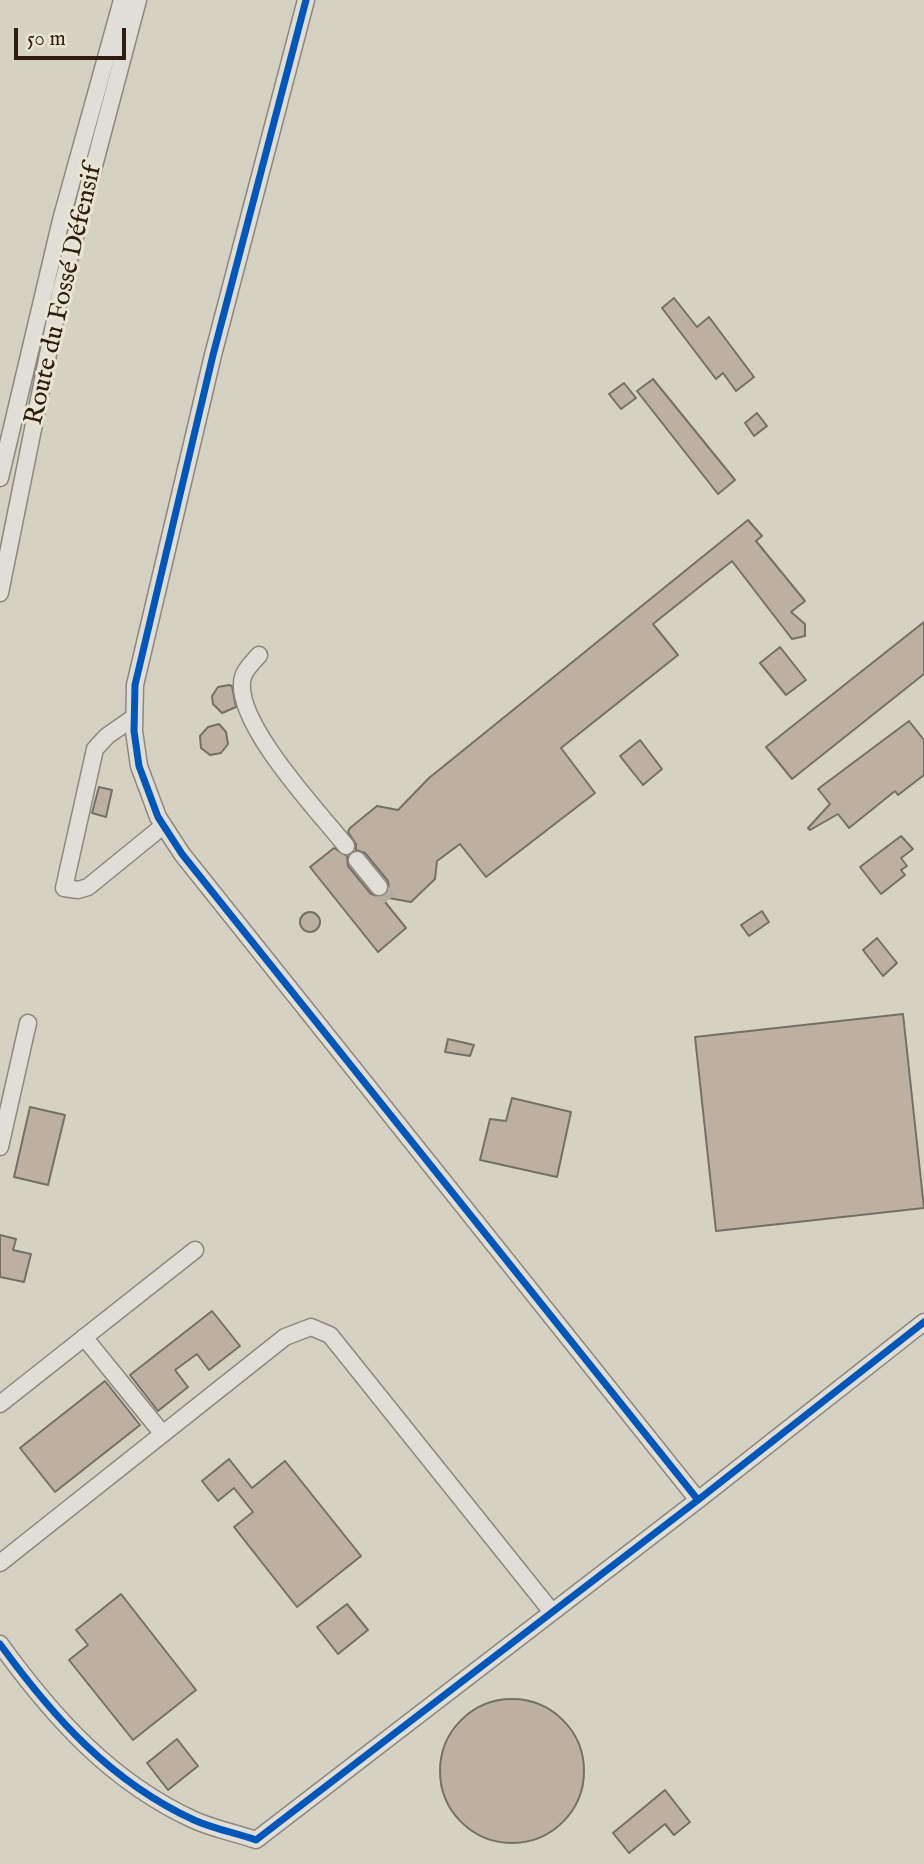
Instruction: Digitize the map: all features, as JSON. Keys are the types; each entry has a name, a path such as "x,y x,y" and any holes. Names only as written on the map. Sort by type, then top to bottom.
{"street":[{"name":"Route du Fossé Défensif","path":"0,478 61,220 122,0"},
{"name":"Route du Fossé Défensif","path":"0,593 61,290 138,0"},
{"path":"306,0 213,355 137,676 133,718 139,766 163,826 312,1019 698,1500"},
{"path":"259,655 243,676 242,692 251,718 265,744 346,846"},
{"path":"133,718 107,736 95,749 64,888 78,890 88,887 163,826"},
{"path":"357,860 379,887"},
{"path":"0,1143 28,1023"},
{"path":"0,1404 195,1250"},
{"path":"0,1644 79,1741 121,1778 150,1797 198,1821 256,1840 698,1500 924,1322"},
{"path":"0,1563 291,1333 311,1327 325,1331 552,1612"},
{"path":"85,1337 162,1433"}],"building":[{"path":"674,298 697,327 709,317 754,377 736,391 723,373 716,379 662,308"},
{"path":"653,379 735,480 718,494 637,391"},
{"path":"624,383 636,398 621,409 609,394"},
{"path":"757,413 767,426 754,436 745,423"},
{"path":"748,520 762,536 756,541 805,601 791,612 805,624 805,636 792,639 732,561 653,624 678,655 561,748 595,793 486,877 460,844 437,861 435,879 411,902 383,897 389,890 388,881 365,853 356,850 356,844 348,832 350,828 377,806 398,810 429,778"},
{"path":"924,622 924,674 792,779 766,747"},
{"path":"780,647 806,680 786,695 760,663"},
{"path":"232,686 236,707 222,713 213,704 212,696 218,687"},
{"path":"909,721 924,740 924,775 898,795 895,791 849,828 838,814 810,830 808,828 830,804 818,789"},
{"path":"219,724 226,732 228,744 221,753 210,755 201,748 200,736 208,727"},
{"path":"640,740 662,769 643,785 620,756"},
{"path":"99,787 112,790 106,817 92,813"},
{"path":"901,836 913,849 901,858 907,866 901,870 905,875 881,894 860,867"},
{"path":"334,848 347,856 348,866 371,894 381,897 406,928 378,952 310,867"},
{"path":"762,911 769,922 749,936 741,925"},
{"path":"310,912 317,915 320,922 317,929 310,932 303,929 300,922 303,915"},
{"path":"877,938 897,963 883,976 863,950"},
{"path":"903,1014 924,1208 716,1231 695,1037"},
{"path":"448,1039 474,1045 470,1056 445,1052"},
{"path":"512,1098 571,1112 557,1177 480,1160 490,1119 506,1121"},
{"path":"30,1107 65,1115 48,1185 14,1177"},
{"path":"0,1235 16,1239 13,1250 31,1254 24,1282 0,1277"},
{"path":"212,1311 240,1346 209,1370 197,1354 175,1370 188,1387 158,1411 130,1375"},
{"path":"105,1381 140,1425 55,1492 20,1448"},
{"path":"229,1459 252,1488 285,1461 361,1556 297,1607 234,1527 253,1512 234,1488 218,1501 202,1481"},
{"path":"121,1594 196,1690 133,1740 69,1660 88,1645 76,1630"},
{"path":"347,1604 368,1630 338,1654 317,1627"},
{"path":"512,1699 539,1705 563,1720 578,1744 584,1771 578,1798 563,1822 539,1837 512,1843 485,1837 461,1822 446,1798 440,1771 446,1744 461,1720 485,1705"},
{"path":"177,1739 198,1766 168,1790 147,1763"},
{"path":"665,1790 690,1822 674,1835 665,1824 629,1853 613,1833"}],"tunnel":[{"path":"379,887 390,901"}],"cycle path":[{"path":"306,0 213,355 135,685 134,731 139,766 158,817 182,854 698,1500 924,1322"},
{"path":"0,1644 63,1722 110,1767 136,1787 194,1820 256,1840 698,1500"}]}
